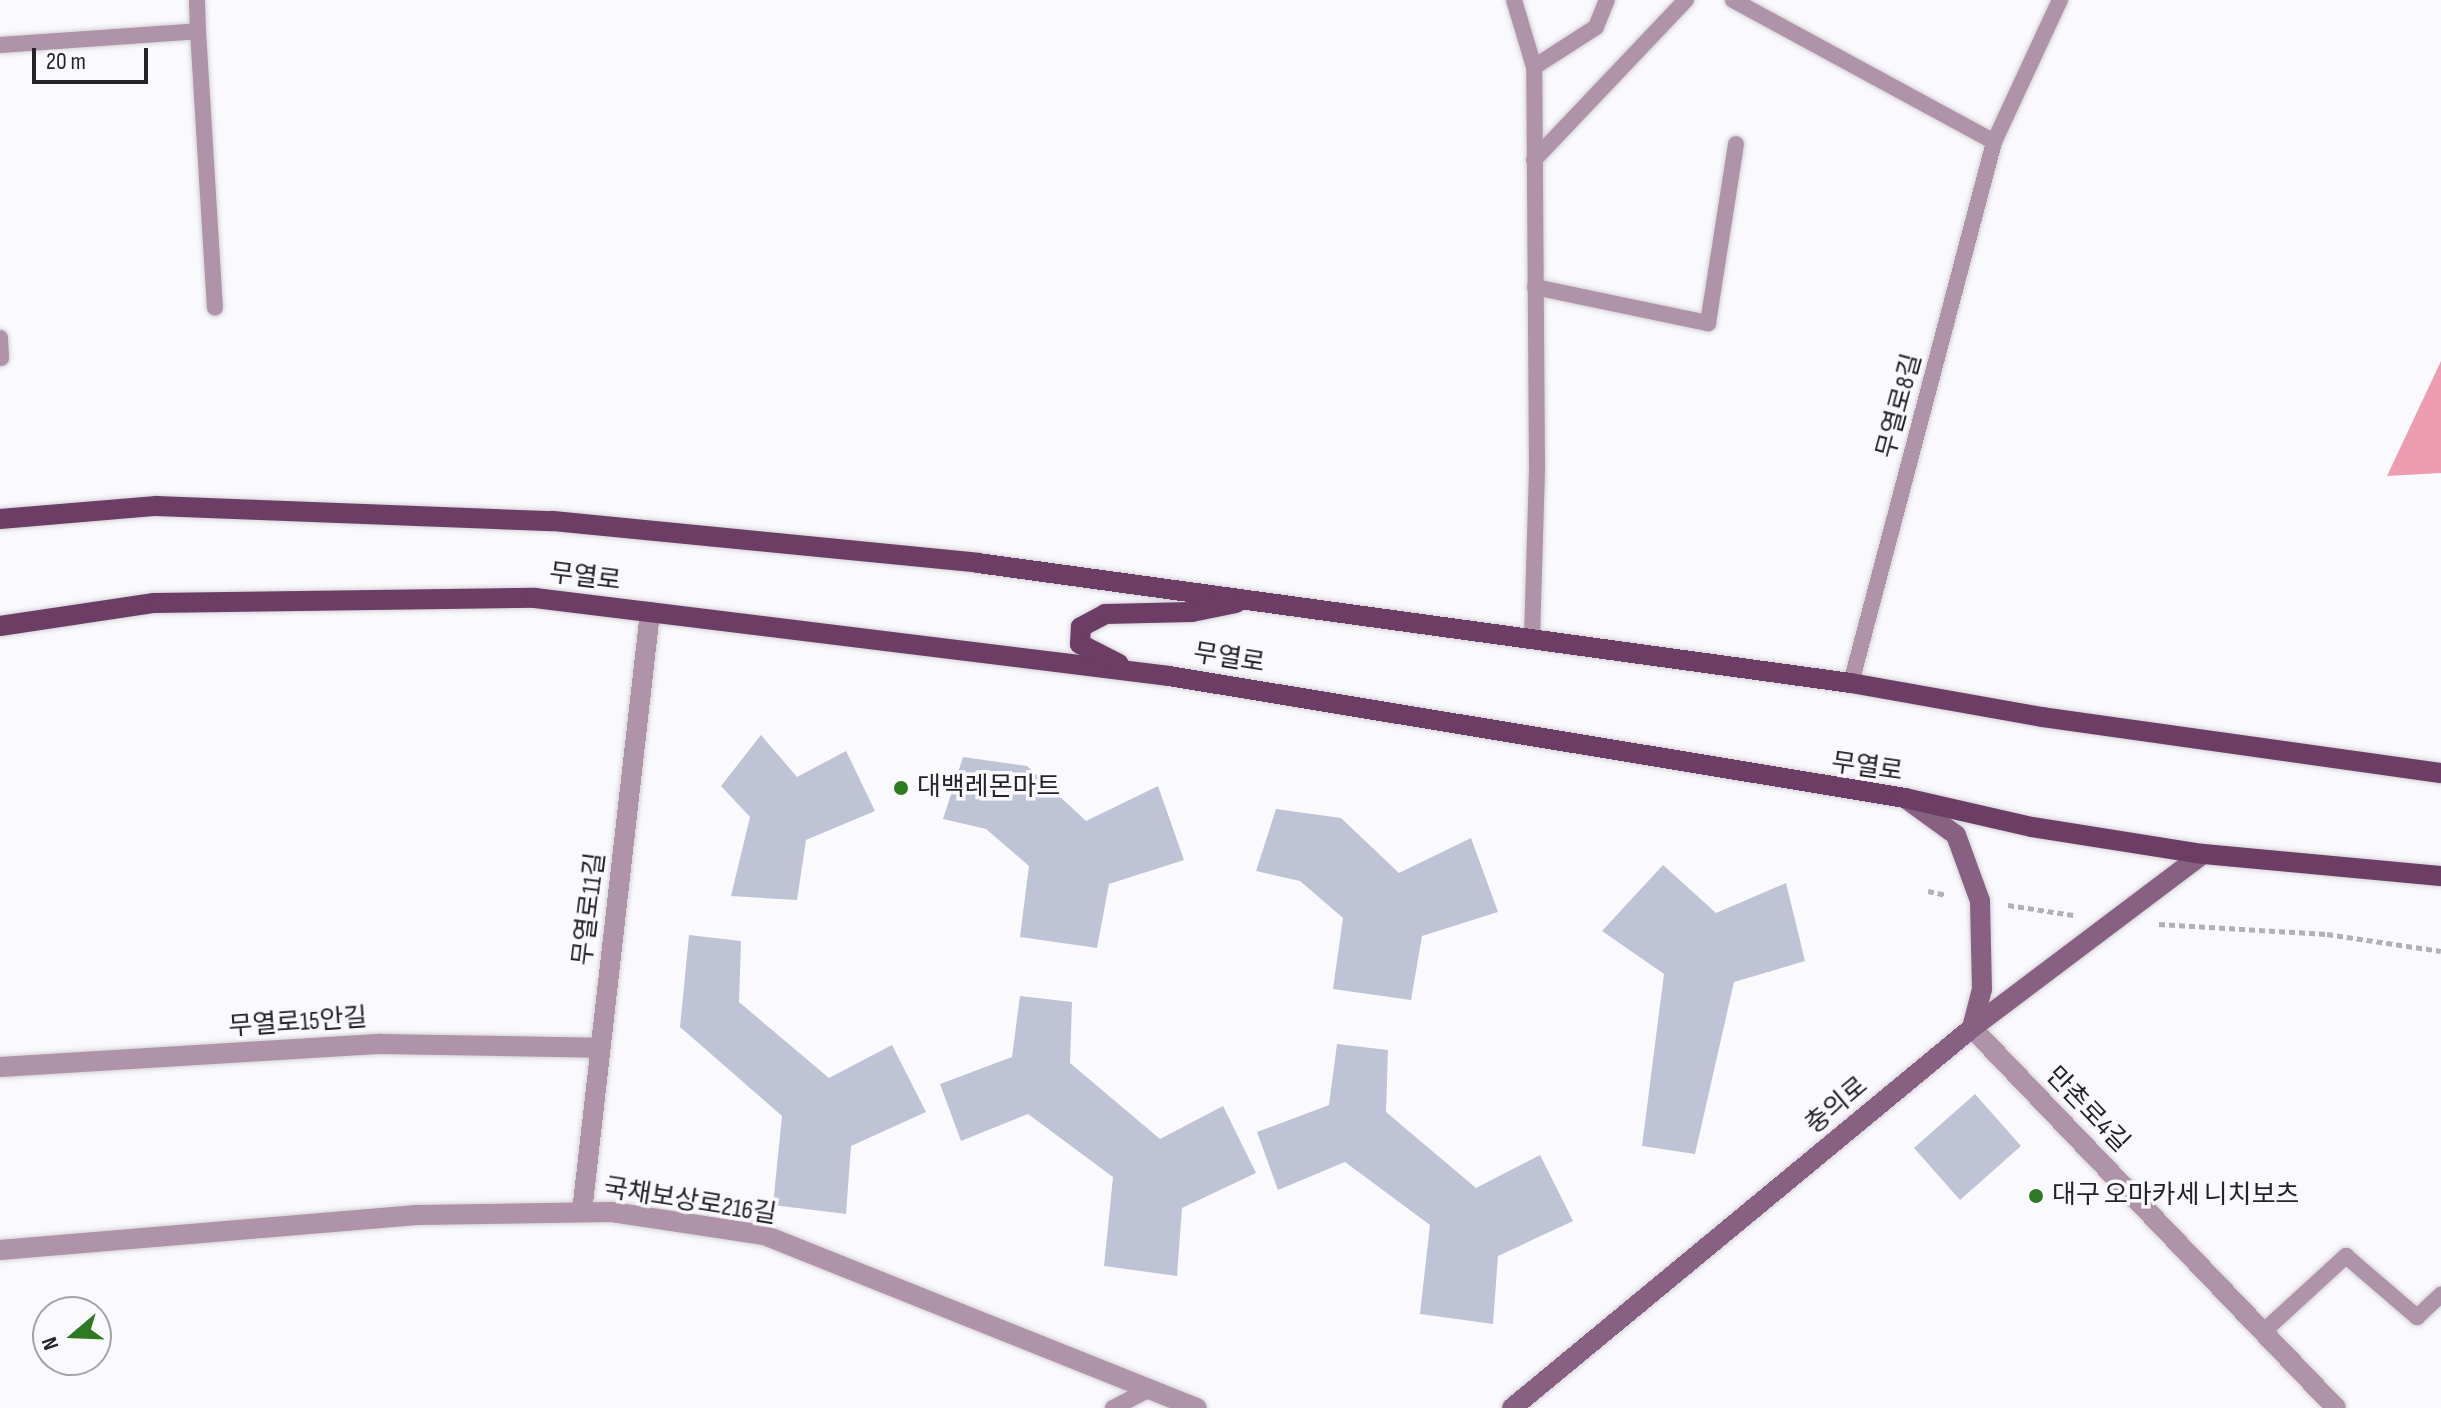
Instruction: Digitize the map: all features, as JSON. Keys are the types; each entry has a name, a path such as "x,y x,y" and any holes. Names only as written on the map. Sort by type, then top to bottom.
{"main road":[{"name":"무열로","path":"0,519 156,506 553,521 978,563 1851,683 2042,717 2441,773"},
{"name":"무열로","path":"0,626 154,603 535,598 1131,670 1905,798 2032,827 2203,854 2441,876"},
{"path":"1131,670 1080,644 1081,627 1105,614 1192,612 1252,600"}],"street":[{"name":"무열로11길","path":"582,1212 650,612"},
{"path":"1905,798 1956,835 1980,901 1982,989 1972,1028"},
{"name":"충의로","path":"1512,1408 1972,1028 2119,921 2203,854"},
{"name":"만촌로4길","path":"1972,1028 2336,1408"},
{"name":"무열로15안길","path":"0,1067 381,1044 600,1048"},
{"name":"국채보상로216길","path":"0,1250 417,1215 612,1212 764,1235 1197,1408"}],"lane":[{"path":"197,0 215,307"},
{"path":"1514,0 1534,67 1532,638"},
{"path":"1534,67 1596,27 1607,0"},
{"path":"1534,160 1686,0"},
{"path":"1733,0 1994,142"},
{"name":"무열로8길","path":"1851,683 1994,142 2060,0"},
{"path":"0,45 198,31"},
{"path":"1535,287 1708,323 1736,144"},
{"path":"0,338 1,358"},
{"path":"2263,1332 2346,1256 2417,1317 2441,1295"},
{"path":"1113,1408 1150,1389"}],"path":[{"path":"1928,891 2119,921 2327,934 2441,951"}],"shaded area":[{"path":"2441,361 2441,473 2387,476"}],"building":[{"path":"761,735 797,777 846,751 875,811 806,840 797,900 731,896 750,817 721,786"},
{"path":"963,757 1027,766 1086,821 1158,786 1184,860 1109,884 1097,948 1020,937 1029,866 986,829 943,819"},
{"path":"1276,809 1341,818 1399,873 1471,838 1498,912 1422,936 1411,1000 1333,989 1343,918 1300,881 1256,871"},
{"path":"1663,865 1716,913 1786,883 1805,961 1734,982 1695,1154 1642,1146 1664,974 1602,931"},
{"path":"689,935 741,941 739,1002 829,1078 892,1045 926,1112 851,1146 846,1214 773,1205 782,1116 680,1027"},
{"path":"1020,996 1072,1002 1070,1063 1160,1139 1223,1106 1256,1173 1182,1208 1177,1276 1104,1266 1113,1177 1028,1114 961,1141 940,1084 1012,1057"},
{"path":"1337,1044 1388,1050 1386,1112 1476,1188 1540,1155 1573,1221 1498,1256 1493,1324 1420,1314 1430,1225 1345,1162 1278,1190 1257,1132 1329,1105"},
{"path":"1975,1094 2021,1146 1960,1200 1914,1148"}],"place":[{"name":"대백레몬마트","path":"901,788"},
{"name":"대구 오마카세 니치보츠","path":"2036,1196"}]}
